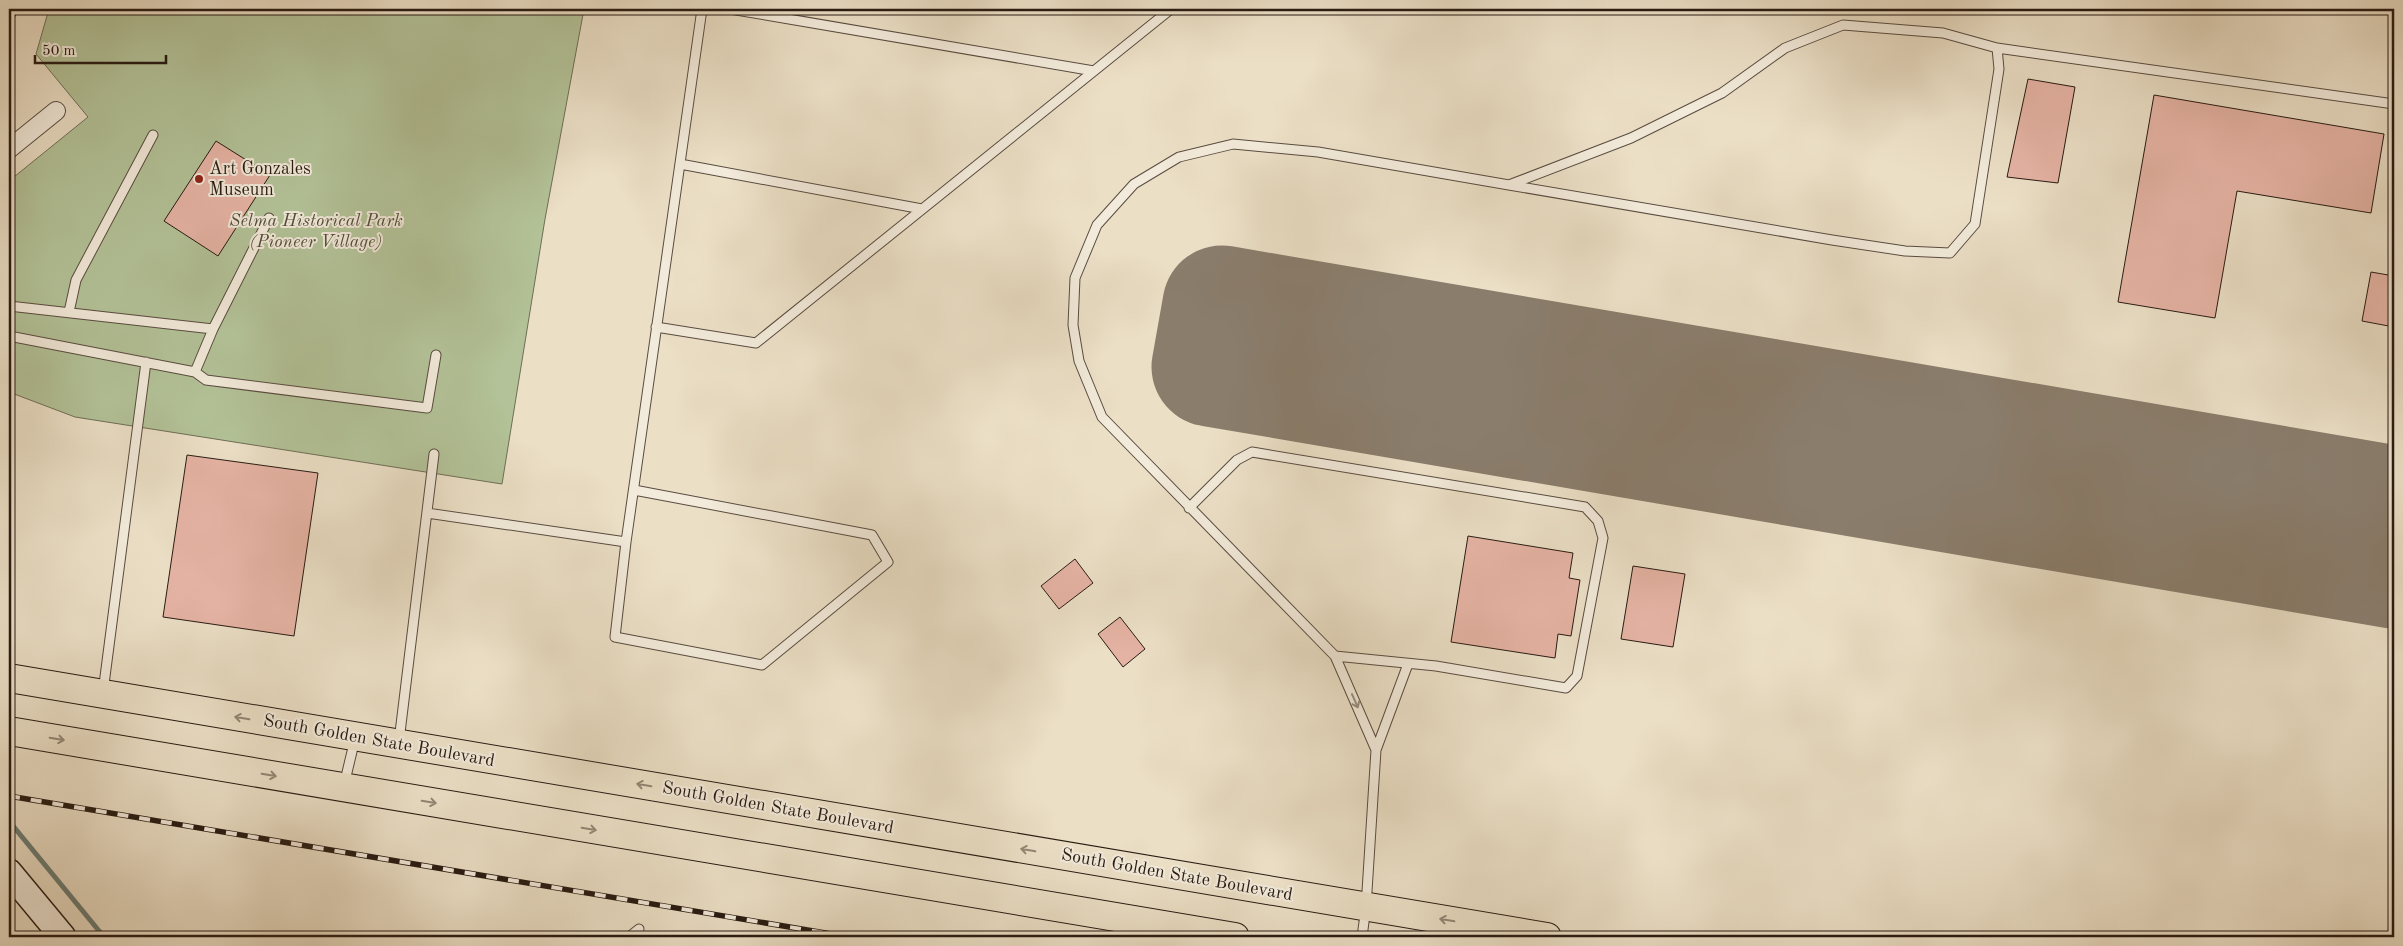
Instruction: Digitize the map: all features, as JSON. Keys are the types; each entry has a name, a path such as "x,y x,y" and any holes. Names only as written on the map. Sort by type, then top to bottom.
{"main road":[{"name":"South Golden State Boulevard","path":"9,678 1547,937"},
{"path":"9,731 1235,937"}],"street":[{"path":"9,149 56,111"},
{"path":"9,872 63,937"}],"lane":[{"path":"9,17 13,9"},
{"path":"634,490 872,535 888,562 762,665 615,637 626,542 702,9"},
{"path":"730,9 1094,70"},
{"path":"656,328 756,343 1171,9"},
{"path":"1510,185 1631,138 1722,93 1785,48 1843,25 1943,33 1997,48 2394,104"},
{"path":"1376,750 1335,656 1102,417 1079,361 1073,325 1075,278 1097,225 1134,184 1179,157 1233,144 1318,152 1832,240 1905,250 1950,253 1974,224 1999,69 1997,48"},
{"path":"69,312 76,280 153,135"},
{"path":"680,164 922,209"},
{"path":"195,372 213,329 268,218"},
{"path":"9,306 213,329"},
{"path":"9,336 195,372 206,380 427,408 436,355"},
{"path":"103,694 146,362"},
{"path":"1189,508 1237,460 1252,452 1585,507 1598,521 1603,538 1577,676 1566,688 1436,666 1335,656"},
{"path":"399,744 434,454"},
{"path":"427,513 626,542"},
{"path":"1362,937 1366,907 1376,750 1408,664"},
{"path":"343,787 356,737"},
{"path":"629,937 639,929"}],"green space":[{"name":"Selma Historical Park (Pioneer Village)","path":"49,9 584,9 545,219 502,484 75,417 9,392 9,181 88,117 36,54"}],"building":[{"path":"2028,79 2075,87 2058,183 2007,177"},
{"path":"2154,95 2384,134 2371,213 2237,191 2215,318 2118,302"},
{"path":"216,141 270,175 218,256 164,221"},
{"path":"2371,272 2394,276 2394,327 2362,321"},
{"path":"187,455 318,473 294,636 163,617"},
{"path":"1468,536 1573,553 1569,578 1580,580 1571,636 1558,634 1555,658 1451,642"},
{"path":"1075,559 1093,583 1059,609 1041,586"},
{"path":"1633,566 1685,574 1673,647 1621,639"},
{"path":"1120,617 1145,649 1123,667 1098,634"}],"waterway":[{"path":"9,821 104,937"}],"runway":[{"path":"2394,505 1222,305 1211,367 2394,569"}],"railway":[{"path":"9,796 849,937"}],"place":[{"name":"Art Gonzales Museum","path":"199,179"}]}
